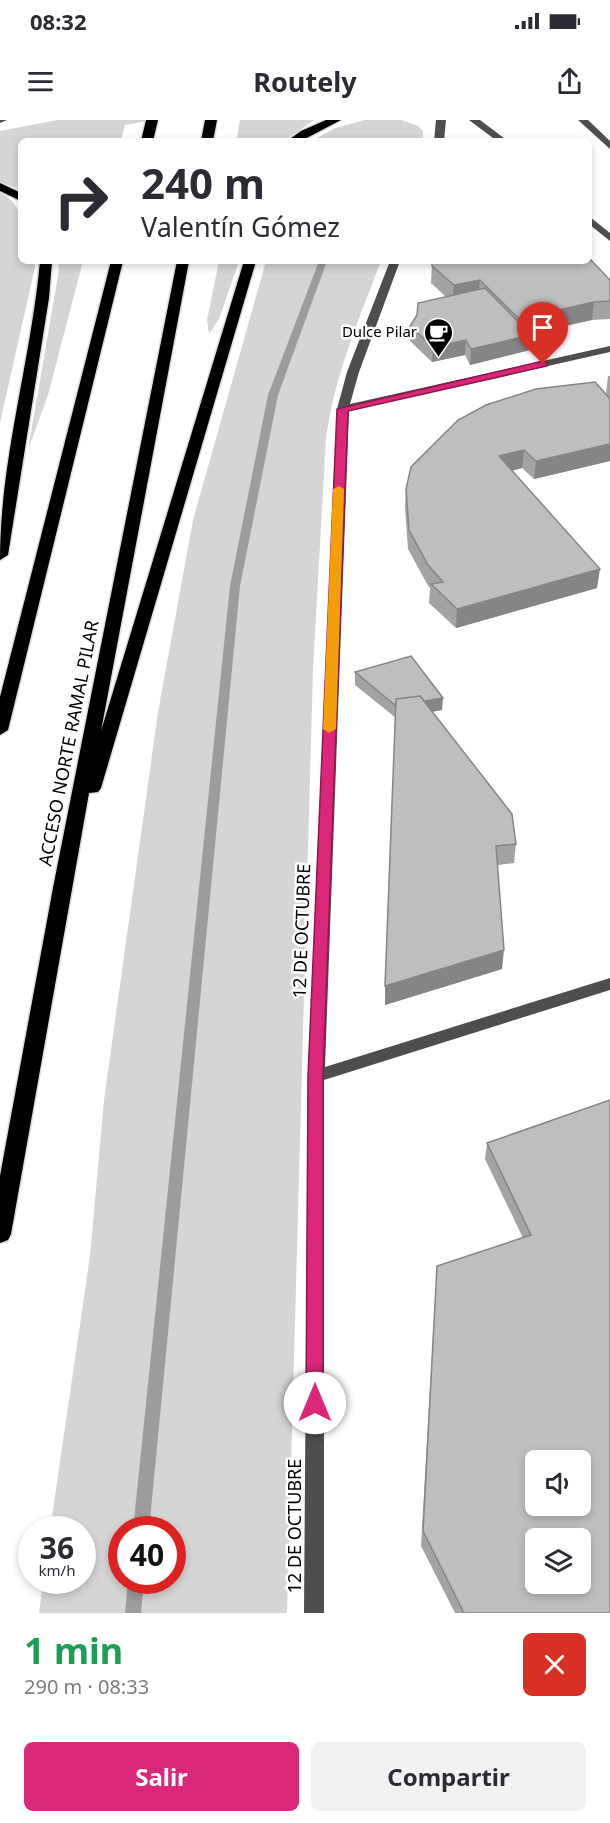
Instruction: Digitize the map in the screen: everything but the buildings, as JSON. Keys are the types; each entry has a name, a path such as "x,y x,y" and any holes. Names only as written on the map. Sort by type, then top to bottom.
{"highway":[{"path":"208,138 211,120"},
{"path":"298,138 335,120"},
{"path":"148,138 151,123"},
{"path":"0,187 18,196"},
{"path":"0,555 44,298 46,264"},
{"path":"0,730 116,264"},
{"name":"ACCESO NORTE RAMAL PILAR","path":"0,1234 62,888 182,264"},
{"path":"62,888 249,264"}],"street":[{"path":"440,138 441,120"},
{"path":"474,120 499,138"},
{"path":"583,120 610,146"},
{"path":"592,222 610,238"},
{"name":"12 DE OCTUBRE","path":"314,1613 316,1076 342,409 353,372 395,264"},
{"path":"342,409 610,349"},
{"path":"316,1076 610,984"}],"shaded area":[{"path":"58,120 152,120 125,125 122,138 18,138 18,189 0,182 0,131"},
{"path":"240,120 314,120 288,138 237,138"},
{"path":"365,120 402,120 418,126 423,131 423,138 317,138 335,128"},
{"path":"0,193 9,198 18,211 18,264 34,264 35,267 0,423"},
{"path":"58,264 82,264 48,395 28,450"},
{"path":"218,264 238,264 219,319 209,334 207,320"},
{"path":"265,264 380,264 341,371 326,439 313,669 287,1613 39,1613 41,1594 96,1594 96,1516 52,1516 90,1256 104,1100 158,712 193,520"}],"waterway":[{"path":"142,1516 235,586 273,395 322,264"},
{"path":"133,1613 135,1594"}],"slow traffic":[{"path":"329,729 339,489"}],"place":[{"name":"Dulce Pilar","path":"438,358"}],"route":[{"path":"315,1403 316,1076 342,409 543,364"}]}
